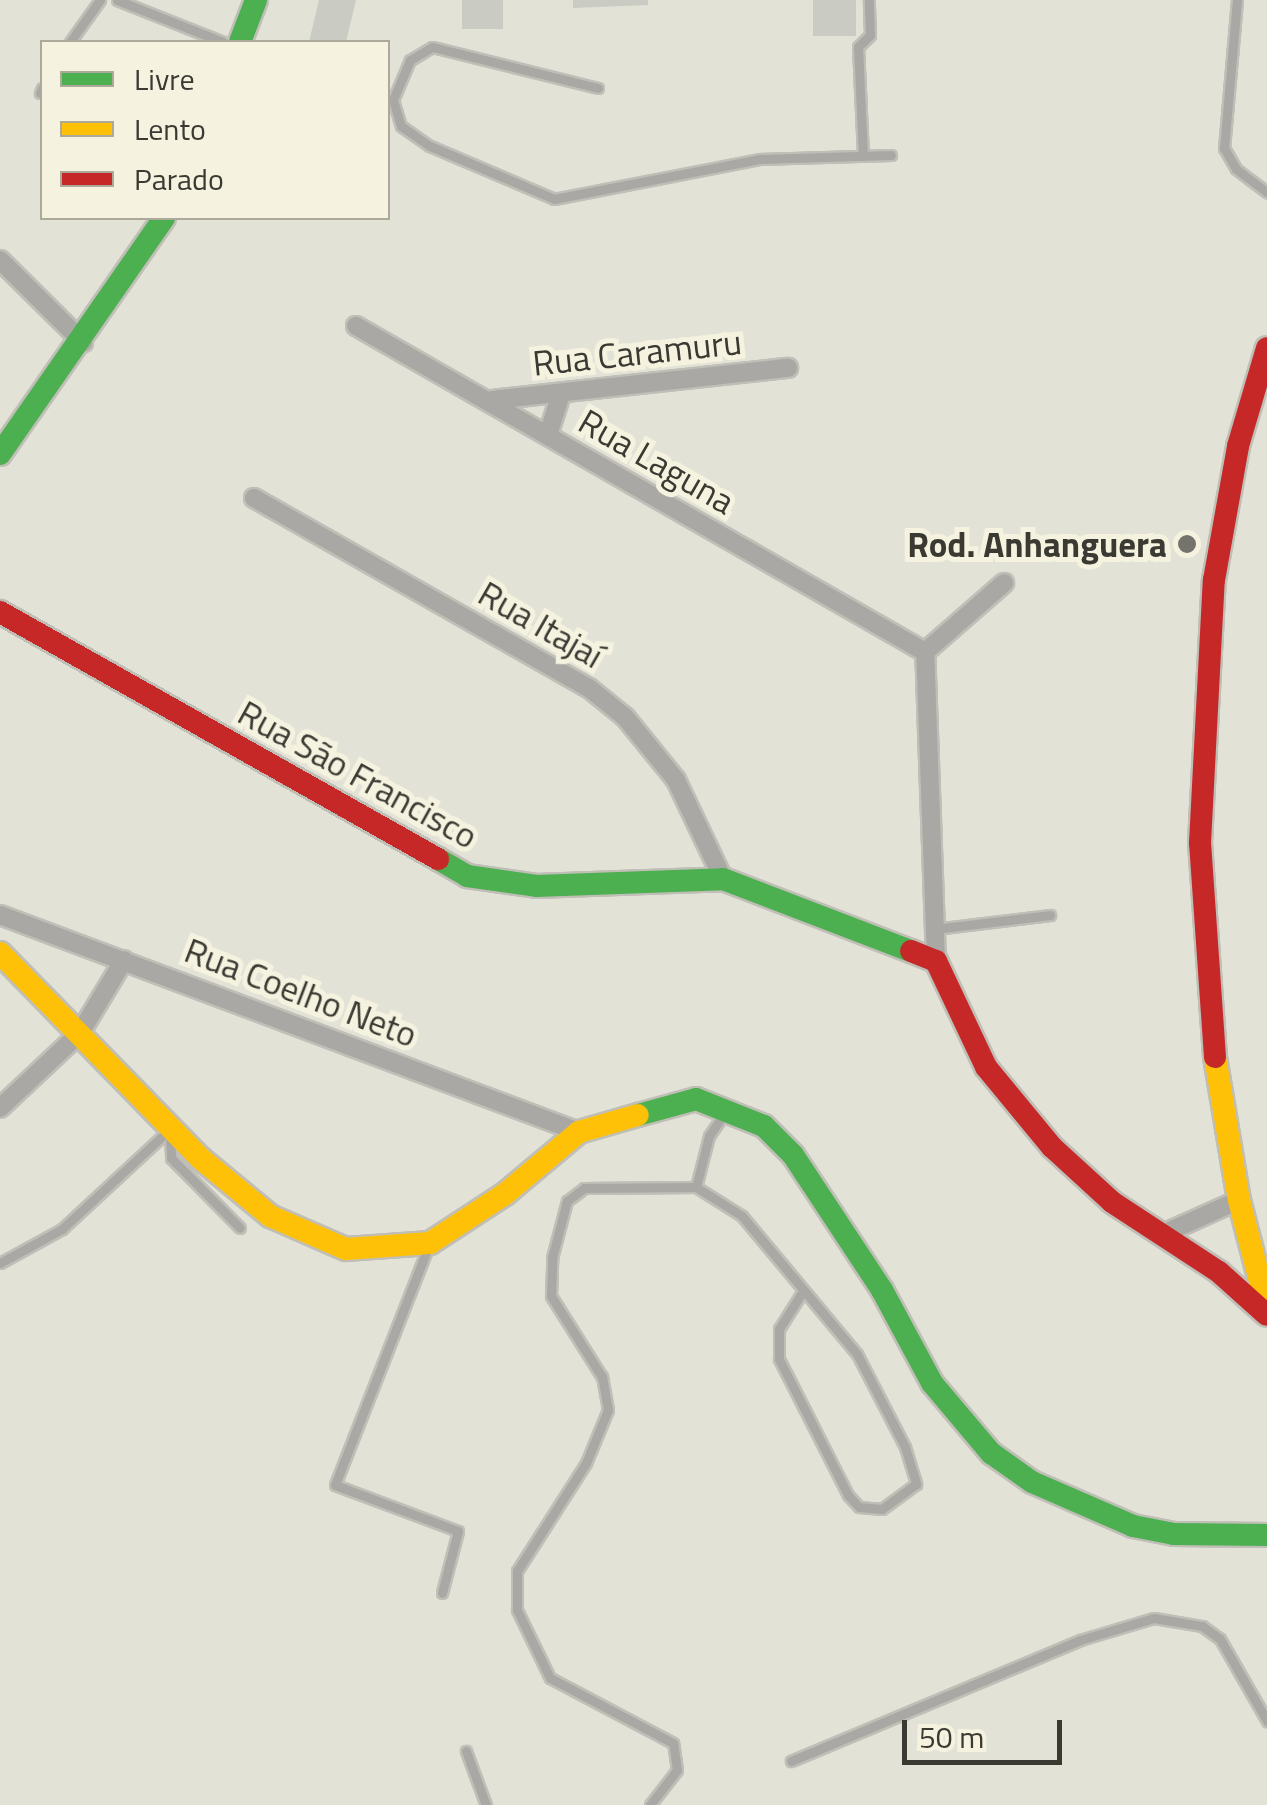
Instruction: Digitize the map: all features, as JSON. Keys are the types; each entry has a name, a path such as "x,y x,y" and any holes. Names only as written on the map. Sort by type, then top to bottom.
{"street":[{"path":"241,40 256,0"},
{"path":"0,454 84,342 163,220"},
{"path":"0,260 84,342"},
{"name":"Rua Laguna","path":"356,326 492,400 925,652"},
{"path":"1267,348 1222,534 1200,749 1210,1028 1239,1200 1267,1311"},
{"name":"Rua Caramuru","path":"492,400 788,368"},
{"path":"548,436 562,394"},
{"name":"Rua Itajaí","path":"254,498 574,680 625,717 676,780 722,879"},
{"path":"1004,583 925,652 936,961 963,1026 1018,1110 1112,1202 1219,1272 1267,1311"},
{"name":"Rua São Francisco","path":"0,612 466,876 536,886 722,879 936,961"},
{"name":"Rua Coelho Neto","path":"0,915 580,1132"},
{"path":"0,953 171,1128 270,1216 320,1242 371,1252 430,1243 504,1194 580,1132 696,1099 728,1108 764,1126 794,1156 882,1290 932,1383 991,1453 1032,1482 1133,1526 1193,1536 1267,1535"},
{"path":"0,1108 80,1032 124,960"},
{"path":"1161,1235 1239,1200"}],"lane":[{"path":"71,40 100,0"},
{"path":"117,0 218,40"},
{"path":"863,156 858,46 870,35 869,0"},
{"path":"1237,0 1223,100 1224,148 1236,170 1267,192"},
{"path":"598,88 432,47 410,60 393,100 402,126 421,141 554,198 759,159 892,155"},
{"path":"935,928 1050,915"},
{"path":"696,1187 710,1136 728,1108"},
{"path":"171,1128 171,1158 240,1228"},
{"path":"0,1263 62,1230 171,1128"},
{"path":"650,1805 676,1770 673,1743 550,1678 526,1640 514,1589 518,1570 586,1463 608,1410 602,1377 551,1296 552,1258 567,1201 584,1188 696,1187 742,1216 801,1294 858,1354 915,1472 916,1484 882,1509 859,1506 848,1495 778,1359 779,1329 801,1294"},
{"path":"430,1243 335,1486 458,1532 442,1592"},
{"path":"791,1761 1080,1640 1154,1618 1202,1626 1220,1639 1267,1721"},
{"path":"466,1751 486,1805"}],"building":[{"path":"319,0 356,0 346,40 309,40"},
{"path":"462,0 503,0 503,29 462,29"},
{"path":"573,0 648,0 648,5 573,8"},
{"path":"813,0 856,0 856,36 813,36"}],"traffic: fast":[{"path":"241,40 256,0"},
{"path":"0,454 163,220"},
{"path":"438,859 467,876 536,886 723,879 911,951"},
{"path":"638,1115 696,1099 764,1126 793,1155 882,1290 932,1383 991,1453 1032,1482 1133,1526 1174,1534 1267,1535"}],"traffic: slow":[{"path":"0,953 200,1158 270,1216 346,1249 430,1243 505,1194 579,1132 638,1115"},
{"path":"1215,1057 1239,1200 1267,1308"}],"traffic: jam":[{"path":"1215,1057 1200,843 1214,580 1238,446 1267,348"},
{"path":"0,612 438,859"},
{"path":"911,951 936,961 986,1067 1052,1147 1112,1202 1219,1272 1267,1315"}],"place":[{"name":"Rod. Anhanguera","path":"1187,544"}]}
